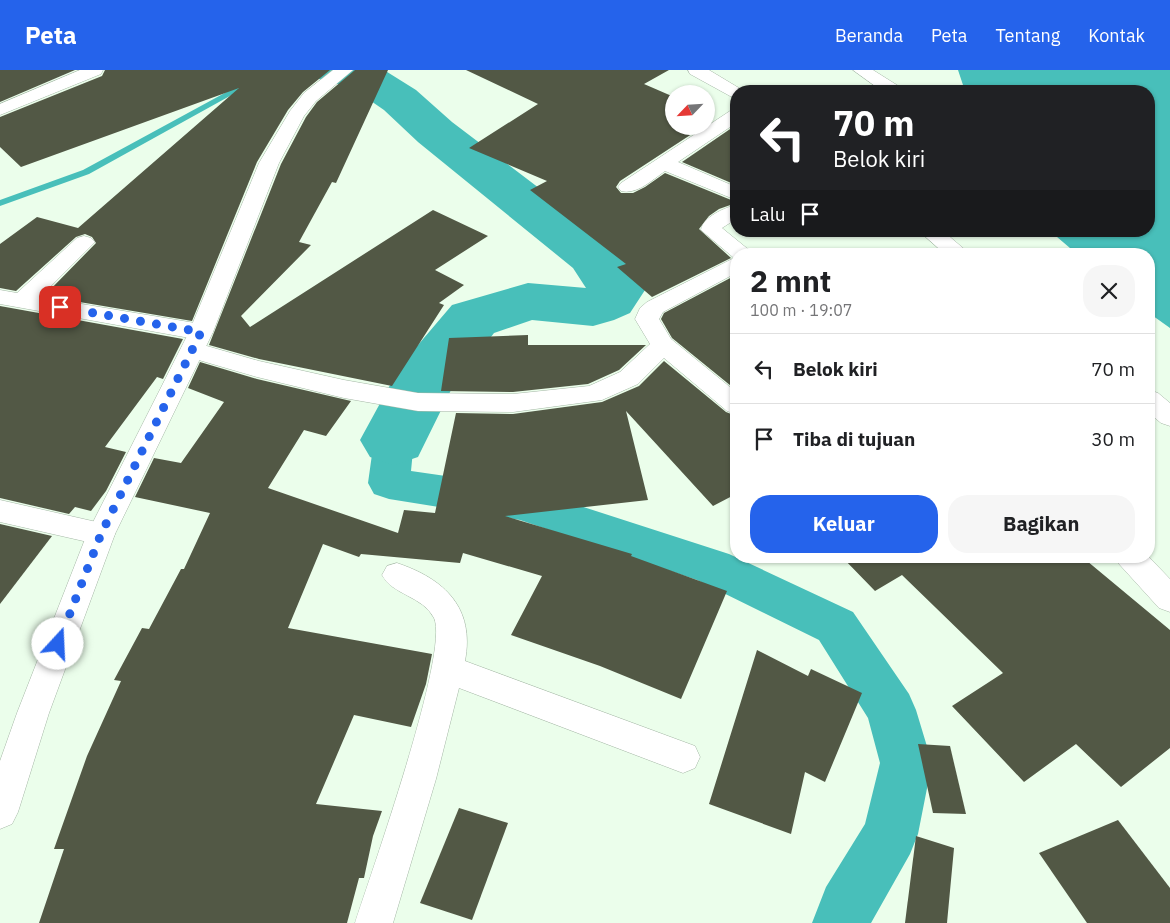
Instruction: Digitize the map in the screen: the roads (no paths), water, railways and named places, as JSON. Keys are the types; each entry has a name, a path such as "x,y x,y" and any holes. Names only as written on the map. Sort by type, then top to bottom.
{"main road":[{"path":"0,110 95,70"},
{"path":"696,70 730,89"},
{"path":"860,70 884,85"},
{"path":"0,812 33,713 101,534 197,341 269,163 296,115 310,97 339,74"},
{"path":"628,187 730,118"},
{"path":"663,164 730,192"},
{"path":"730,215 712,225 711,230 735,248"},
{"path":"937,237 950,248"},
{"path":"11,299 84,242"},
{"path":"730,267 655,307 648,313 647,320 663,345 730,400"},
{"path":"11,299 197,341 256,369 344,389 418,402 513,403 593,394 629,378 663,345"},
{"path":"1155,404 1170,417"},
{"path":"0,511 101,534"},
{"path":"1136,563 1170,599"},
{"path":"374,923 430,742 451,645 450,622 444,608 426,590 397,575"},
{"path":"447,669 683,757"}],"water":[{"path":"958,70 1170,70 1170,328 1155,317 1155,248 1070,248 1057,237 1155,237 1155,85 963,85"}],"waterway":[{"path":"0,203 86,172 273,70"},
{"path":"334,70 368,79 400,100 435,132 594,257 616,290 609,300 593,307 528,301 473,319 424,380 394,440"},
{"path":"394,440 389,483 522,504 713,567 836,626 891,710 906,763 890,834 847,908 841,923"}]}
